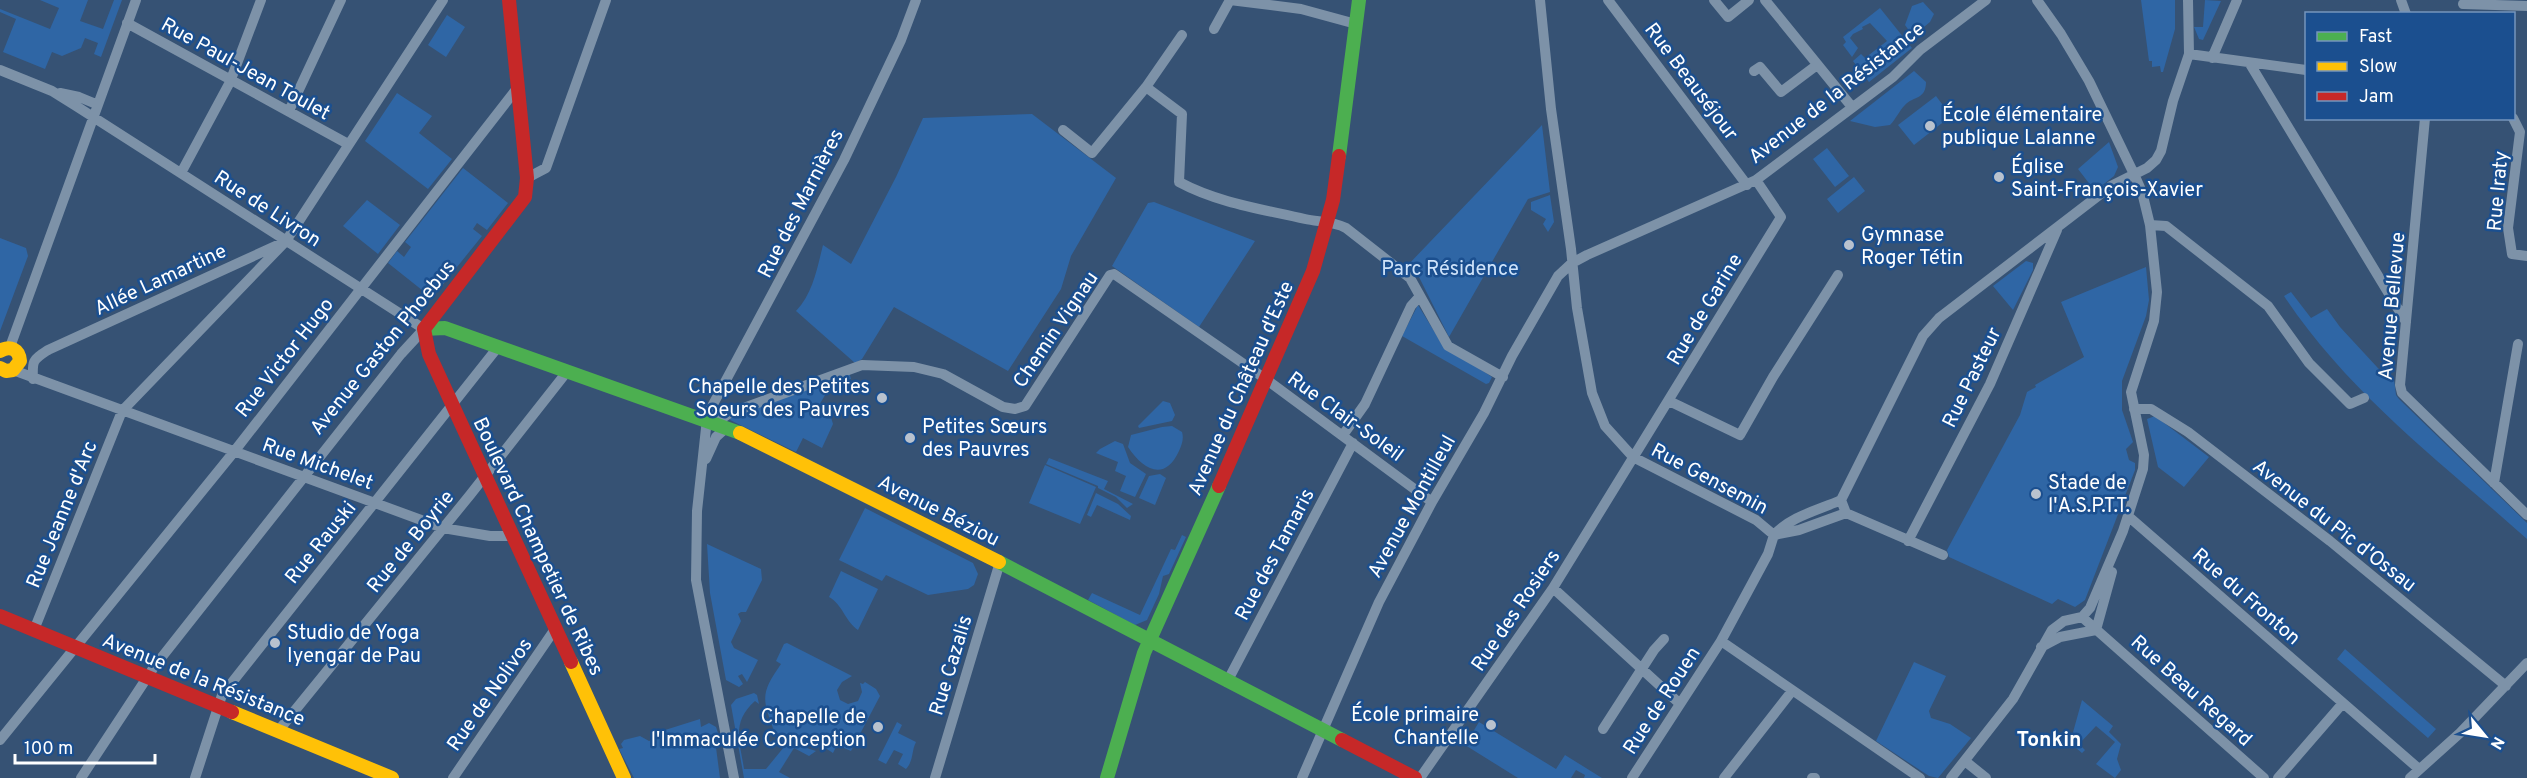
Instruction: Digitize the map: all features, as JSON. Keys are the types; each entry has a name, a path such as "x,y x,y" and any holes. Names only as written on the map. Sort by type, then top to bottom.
{"street":[{"path":"4,372 20,364 10,350 96,104 136,0"},
{"path":"181,173 230,82 261,0"},
{"path":"289,111 341,0"},
{"path":"122,411 286,241 443,0"},
{"name":"Avenue Gaston Phoebus","path":"81,778 148,677 401,354 424,329 525,197 527,178 509,0"},
{"path":"527,178 546,168 606,0"},
{"name":"Rue des Marnières","path":"717,423 712,406 844,160 901,40 916,0"},
{"path":"1214,29 1230,0 1301,9 1356,24"},
{"name":"Avenue du Château d'Este","path":"1107,778 1149,641 1267,380 1313,271 1333,200 1359,0"},
{"name":"Rue Gensemin","path":"1540,0 1551,109 1577,308 1592,393 1605,426 1634,457 1756,520 1774,535 1768,554 1721,641"},
{"name":"Rue Beauséjour","path":"1608,0 1752,182"},
{"path":"1714,0 1728,17 1749,0"},
{"path":"1765,0 1852,107"},
{"name":"Avenue de la Résistance","path":"1572,263 1752,182 1893,77 1920,50 1986,0"},
{"path":"2037,0 2061,34 2089,81 2142,192 2150,225 2157,292 2154,321 2131,392 2144,455 2143,470 2123,531 2096,630 2060,637 2040,647"},
{"path":"1774,535 1782,525 1841,500 1923,336 1939,318 2111,186 2156,160 2161,152 2173,101 2188,54 2188,0"},
{"path":"2212,58 2237,0"},
{"path":"2462,6 2527,6"},
{"name":"Rue Paul-Jean Toulet","path":"127,23 230,82 348,144"},
{"path":"1063,130 1092,153 1146,87 1182,35"},
{"path":"2188,54 2305,70"},
{"path":"2250,63 2406,322"},
{"path":"1754,71 1760,67 1781,92 1816,65"},
{"path":"0,70 52,91 79,97 96,104"},
{"name":"Rue Victor Hugo","path":"0,740 233,453 518,87"},
{"path":"1146,87 1182,114 1179,182 1201,194 1228,202 1337,223 1346,228 1410,278 1445,342 1503,377"},
{"name":"Rue de Livron","path":"52,91 424,329"},
{"name":"Avenue Bellevue","path":"2425,120 2400,385 2402,393 2527,515"},
{"name":"Rue Iraty","path":"2514,120 2520,132 2508,228 2512,254 2527,256"},
{"name":"Rue de Garine","path":"1634,457 1781,217 1752,182"},
{"path":"2150,225 2166,226 2268,306 2309,363 2350,404 2364,398"},
{"name":"Rue Pasteur","path":"1908,541 1990,384 2059,227"},
{"name":"Allée Lamartine","path":"10,350 48,350 286,241"},
{"name":"Avenue Montilleul","path":"1302,778 1379,602 1432,502 1484,413 1512,356 1558,276 1572,263"},
{"name":"Chemin Vignau","path":"717,423 730,413 862,364 914,367 943,374 1003,407 1015,409 1025,406 1110,276 1114,274 1267,380"},
{"path":"1669,401 1740,435 1773,377 1838,275"},
{"path":"1343,435 1365,404 1411,306 1420,296"},
{"name":"Avenue Béziou","path":"424,329 445,328 566,373 717,423 1000,562 1415,778"},
{"name":"Boulevard Champetier de Ribes","path":"424,329 429,354 624,778"},
{"path":"2494,483 2518,344"},
{"name":"Rue Rauski","path":"195,778 222,695 498,347"},
{"path":"33,379 33,363 36,358 48,350"},
{"name":"Rue Michelet","path":"4,372 33,379 443,528 502,538 512,536"},
{"name":"Rue de Boyrie","path":"279,730 566,373"},
{"name":"Rue Clair-Soleil","path":"1267,380 1432,502"},
{"name":"Avenue du Pic d'Ossau","path":"2134,409 2151,409 2188,432 2330,541 2506,686"},
{"name":"Rue Jeanne d'Arc","path":"34,630 122,411"},
{"path":"702,470 716,437 717,423"},
{"path":"717,423 702,470 697,510 696,580 733,778"},
{"name":"Rue des Tamaris","path":"1227,682 1353,443"},
{"name":"Rue des Rosiers","path":"1420,778 1553,588 1634,457"},
{"path":"1841,500 1846,513"},
{"path":"1774,535 1786,534 1846,513 1943,555"},
{"name":"Rue du Fronton","path":"2128,516 2419,769"},
{"path":"1951,778 2013,699 2040,647 2052,630 2064,621 2082,617 2090,608 2123,531"},
{"name":"Rue Cazalis","path":"935,778 1000,562"},
{"path":"1553,588 1679,703"},
{"name":"Avenue de la Résistance","path":"0,616 392,778"},
{"name":"Rue Beau Regard","path":"2082,617 2264,778"},
{"name":"Rue de Nolivos","path":"453,778 555,630"},
{"path":"1603,729 1664,639"},
{"path":"1721,641 1920,778"},
{"name":"Rue de Rouen","path":"1632,778 1721,641"},
{"path":"2410,778 2460,734 2527,663"},
{"path":"1724,778 1792,691"},
{"path":"2278,778 2343,703"},
{"path":"1965,761 1986,778"}],"green space":[{"path":"40,0 88,0 80,21 103,29 114,0 122,0 101,57 94,54 98,43 85,38 81,48 62,56 52,52 45,69 3,52 16,19 0,12 0,9 50,29 59,8"},
{"path":"2141,0 2175,0 2175,29 2163,72 2160,66 2152,67 2152,61 2149,61"},
{"path":"2205,0 2221,1 2203,40 2199,39 2194,27 2203,27"},
{"path":"1923,2 1934,14 1930,22 1913,36 1905,25 1912,6"},
{"path":"1880,8 1912,48 1869,82 1853,61 1861,54 1865,58 1887,41 1870,23 1850,38 1858,48 1852,57 1843,45 1846,42 1843,37"},
{"path":"447,15 465,27 446,57 428,45"},
{"path":"1914,71 1926,82 1924,92 1908,102 1890,125 1875,127 1850,121"},
{"path":"397,93 432,116 419,133 452,159 428,189 365,141"},
{"path":"1936,96 1951,116 1914,145 1898,125"},
{"path":"1032,114 1116,178 1071,256 1061,289 1008,371 894,307 862,359 855,363 796,311 810,289 823,245 851,264 896,177 923,118"},
{"name":"Parc Résidence","path":"1542,125 1550,192 1528,199 1449,337 1419,277 1406,267"},
{"path":"2109,142 2118,167 2114,176 2095,191 2078,169"},
{"path":"1827,148 1849,176 1835,187 1813,159"},
{"path":"463,168 508,203 487,230 477,223 473,229 482,236 432,298 388,263 397,251 404,257 411,247 405,242"},
{"path":"1854,177 1865,191 1838,213 1827,199"},
{"path":"1550,195 1554,222 1548,232 1543,224 1546,219 1531,210 1531,202"},
{"path":"367,200 400,225 378,254 343,226"},
{"path":"1154,202 1255,241 1199,327 1112,266 1148,203"},
{"path":"0,238 26,248 28,256 0,331"},
{"path":"2026,261 2033,263 2033,270 2013,310 1993,286"},
{"path":"2146,267 2149,300 2146,316 2122,381 2122,410 2133,442 2126,449 2129,460 2135,463 2135,470 2085,600 2075,607 2058,599 2052,604 1949,557 1947,550 2020,415 2027,392 2084,357 2061,302"},
{"path":"2291,292 2311,318 2327,309 2340,327 2389,380 2394,379 2396,395 2399,399 2527,523 2527,539 2429,454 2367,396 2310,332 2284,296"},
{"path":"1418,305 1442,344 1492,377 1489,383 1486,384 1402,336"},
{"path":"849,372 851,379 831,385 818,407 830,414 833,424 822,448 803,438 796,452 730,420 731,417"},
{"path":"1163,401 1170,403 1175,415 1172,421 1139,428 1138,426"},
{"path":"2155,416 2209,457 2184,487 2158,467 2147,419"},
{"path":"1172,426 1182,432 1183,439 1179,451 1167,467 1154,469 1147,467 1128,447 1131,435"},
{"path":"1115,441 1123,444 1130,463 1146,474 1135,497 1120,491 1126,476 1115,471 1118,462 1096,453"},
{"path":"1049,458 1108,481 1104,489 1133,504 1127,508 1116,497 1098,486 1046,464"},
{"path":"1045,465 1096,487 1080,524 1029,503"},
{"path":"1160,474 1166,478 1155,505 1139,498 1149,476"},
{"path":"1096,493 1118,504 1131,516 1130,520 1097,505 1091,517 1087,515"},
{"path":"865,508 973,563 978,574 974,585 968,589 928,595 886,575 882,581 839,560"},
{"path":"1182,535 1186,537 1169,574 1163,576 1159,594 1147,620 1135,625 1088,600 1092,593 1140,615 1171,549 1175,550"},
{"path":"707,544 761,569 762,580 746,612 738,614 741,621 731,642 734,648 758,660 747,682 742,674 738,676 743,684 739,687 726,680 710,593"},
{"path":"841,571 878,589 858,630 838,604 829,597"},
{"path":"787,643 852,676 842,682 837,690 840,700 848,704 858,701 862,692 860,683 865,682 876,689 880,696 851,751 837,745 833,753 819,744 775,733 765,697 769,683 781,664 776,661 784,644"},
{"path":"2345,649 2436,729 2428,738 2337,659"},
{"path":"1914,662 1946,676 1929,711 1931,718 1950,724 1971,738 1938,778 1929,776 1876,741"},
{"path":"754,693 757,695 759,704 755,701 747,709 740,725 739,741 744,769 766,769 784,747 779,739 816,751 809,756 794,748 779,772 790,778 744,778 731,705 736,699"},
{"path":"2082,700 2113,726 2109,732 2121,744 2117,759 2121,770 2115,778 2096,764 2115,742 2096,726 2079,744 2085,750 2082,753 2070,743"},
{"path":"700,719 701,727 709,723 716,727 719,736 715,740 720,778 634,778 619,749 623,748 621,744 624,740 640,736 649,741 663,737 665,730"},
{"path":"897,722 902,725 898,733 916,742 906,769 898,764 903,754 894,750 886,764 878,760"},
{"path":"1479,722 1556,769 1565,755 1602,778 1584,778 1585,775 1576,770 1571,778 1518,778 1465,745"}],"traffic: fast":[{"path":"1339,156 1359,0"},
{"path":"424,329 445,328 740,433"},
{"path":"1107,778 1144,653 1219,486"},
{"path":"999,562 1342,740"}],"traffic: slow":[{"path":"0,351 7,348 13,349 20,361 13,370 6,371 0,368"},
{"path":"740,433 999,562"},
{"path":"571,662 624,778"},
{"path":"232,712 392,778"}],"traffic: jam":[{"path":"424,329 525,197 527,178 509,0"},
{"path":"1219,486 1313,271 1333,200 1339,156"},
{"path":"424,329 429,354 571,662"},
{"path":"0,616 232,712"},
{"path":"1342,740 1415,778"}],"place":[{"name":"École élémentaire publique Lalanne","path":"1930,126"},
{"name":"Église Saint-François-Xavier","path":"1999,177"},
{"name":"Gymnase Roger Tétin","path":"1849,245"},
{"name":"Chapelle des Petites Soeurs des Pauvres","path":"882,398"},
{"name":"Petites Sœurs des Pauvres","path":"910,438"},
{"name":"Stade de l'A.S.P.T.T.","path":"2036,494"},
{"name":"Studio de Yoga Iyengar de Pau","path":"275,643"},
{"name":"École primaire Chantelle","path":"1491,725"},
{"name":"Chapelle de l'Immaculée Conception","path":"878,727"}],"district":[{"name":"Tonkin","path":"2049,739"}]}
